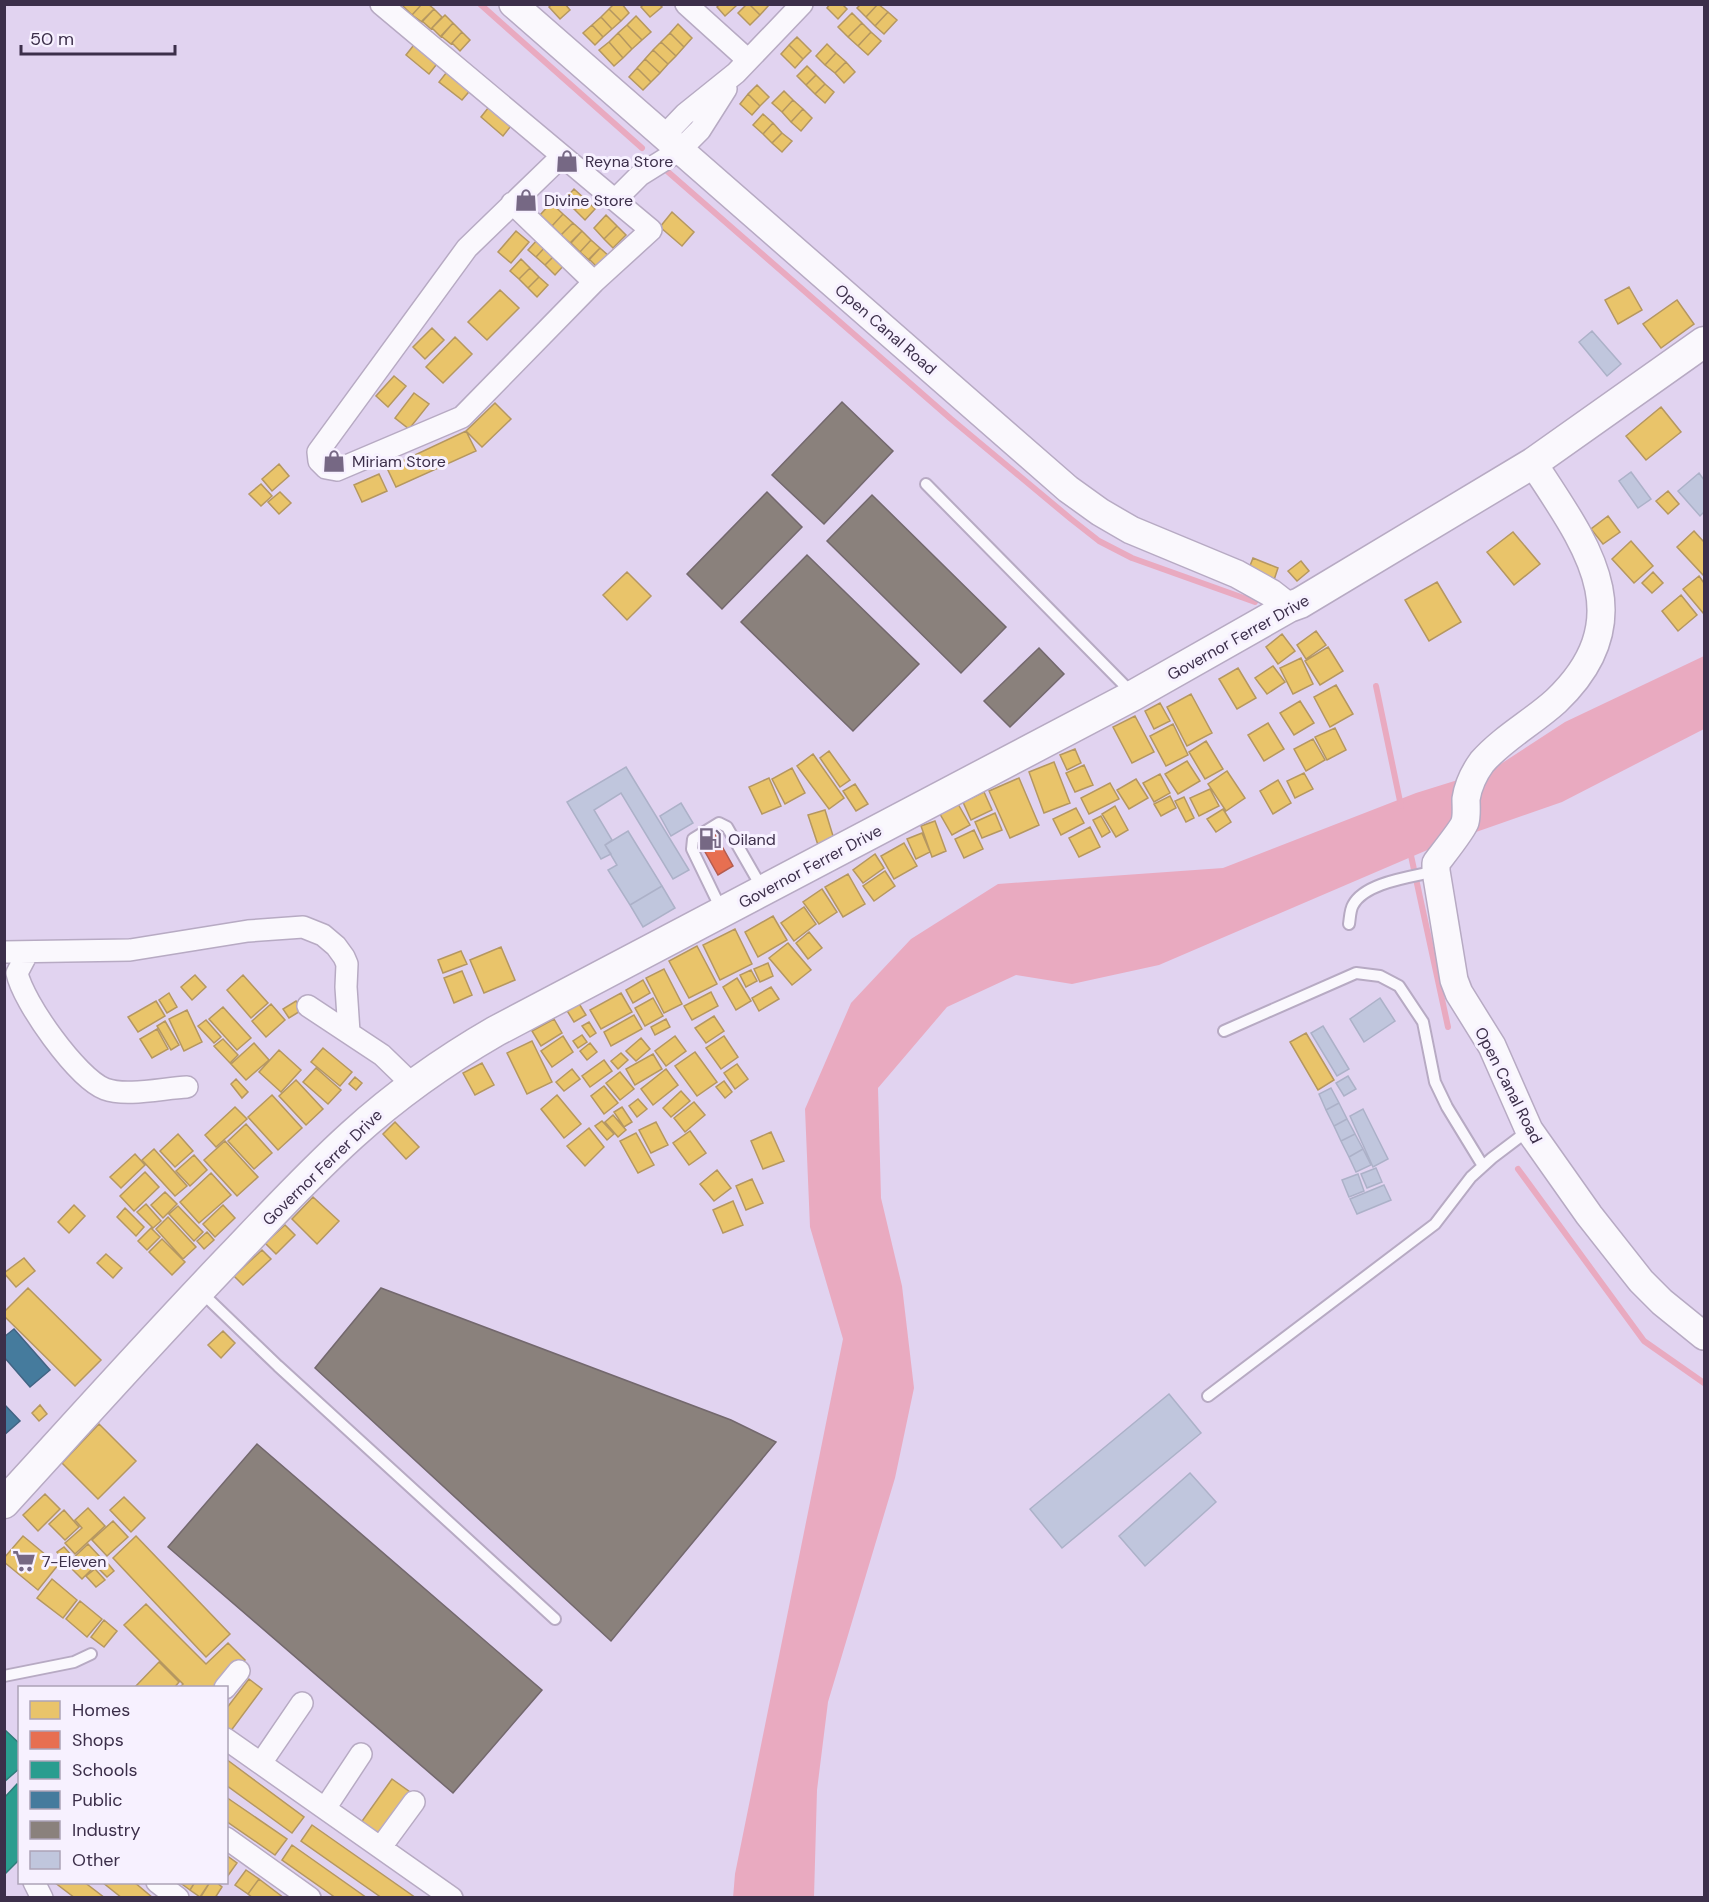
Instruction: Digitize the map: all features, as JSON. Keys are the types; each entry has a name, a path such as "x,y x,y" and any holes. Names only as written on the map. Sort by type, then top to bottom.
{"main road":[{"name":"Governor Ferrer Drive","path":"4,1503 199,1291 315,1170 352,1134 455,1055 496,1031 1134,695 1289,607 1300,603 1533,463 1704,342"}],"street":[{"path":"381,4 651,230 594,282 462,417 337,470 326,468 319,461 318,452 467,248 562,156"},
{"name":"Open Canal Road","path":"513,4 1068,489 1100,512 1131,530 1237,574 1263,588 1289,607"},
{"path":"686,4 742,67"},
{"path":"615,200 672,143 685,114 742,67 794,7"},
{"path":"512,203 594,282"},
{"path":"1436,871 1436,863 1466,818 1468,788 1476,770 1490,754 1546,709 1569,687 1590,656 1597,638 1601,619 1600,593 1594,568 1564,512 1533,463"},
{"name":"Open Canal Road","path":"1436,871 1459,993 1492,1046 1529,1130 1621,1257 1662,1302 1704,1336"},
{"path":"4,952 130,950 275,927 303,927 323,935 336,946 344,957 347,964 346,987 350,1032"},
{"path":"28,952 17,973 24,995 51,1034 89,1080 105,1089 126,1093 187,1087"},
{"path":"308,1006 350,1032 391,1062 413,1085"},
{"path":"227,1686 239,1671"},
{"path":"261,1763 302,1703"},
{"path":"228,1740 326,1807 452,1898"},
{"path":"326,1807 361,1754"},
{"path":"381,1847 414,1802"},
{"path":"228,1839 310,1898"},
{"path":"35,1884 42,1898"},
{"path":"160,1884 178,1898"}],"lane":[{"path":"926,484 1134,695"},
{"path":"723,913 692,849 693,838 719,823 727,827 764,891"},
{"path":"1349,924 1352,907 1361,894 1376,887 1436,871"},
{"path":"1224,1030 1356,973 1380,976 1390,981 1399,986 1423,1022 1435,1082 1447,1107 1483,1166"},
{"path":"1208,1396 1435,1224 1471,1177 1529,1130"},
{"path":"199,1291 555,1618"},
{"path":"4,1676 74,1662 91,1654"}],"shaded area":[{"path":"1704,656 1704,729 1562,802 1439,845 1159,965 1072,984 1016,975 947,1007 878,1088 881,1198 902,1286 914,1388 895,1478 828,1702 817,1790 814,1897 733,1898 735,1874 843,1339 810,1227 805,1109 851,1003 911,939 998,884 1223,868 1416,793 1493,769 1565,722"}],"building: Homes":[{"path":"404,4 422,4 412,15 403,6"},
{"path":"422,4 428,4 434,9 422,22 412,15"},
{"path":"552,4 565,4 570,10 560,19 549,7"},
{"path":"614,4 622,4 629,13 621,21 609,9"},
{"path":"644,4 659,4 662,7 650,17 641,7"},
{"path":"720,4 737,5 725,16 717,7"},
{"path":"747,4 760,15 750,25 738,13"},
{"path":"749,4 768,4 769,5 760,15"},
{"path":"830,4 842,4 847,9 838,19 827,8"},
{"path":"861,4 878,4 866,17 857,8"},
{"path":"878,4 888,12 875,26 866,17"},
{"path":"434,9 442,17 431,29 422,21"},
{"path":"609,9 621,21 612,29 601,17"},
{"path":"888,12 897,20 884,34 875,26"},
{"path":"852,13 862,23 848,37 838,27"},
{"path":"445,15 453,23 441,37 432,28"},
{"path":"636,16 651,32 642,40 627,25"},
{"path":"601,17 612,29 603,37 592,25"},
{"path":"453,23 462,32 451,44 441,36"},
{"path":"862,23 871,32 858,46 848,37"},
{"path":"678,24 692,38 684,47 670,33"},
{"path":"592,25 603,37 595,45 583,33"},
{"path":"627,25 642,40 632,49 618,33"},
{"path":"462,32 470,40 460,51 452,43"},
{"path":"871,32 881,41 868,55 858,46"},
{"path":"618,33 632,49 623,58 609,42"},
{"path":"670,33 684,47 676,56 661,42"},
{"path":"797,37 811,51 803,59 789,45"},
{"path":"417,41 440,60 429,74 406,55"},
{"path":"609,42 623,58 614,66 599,50"},
{"path":"661,42 676,56 668,64 653,50"},
{"path":"827,44 836,53 825,65 816,56"},
{"path":"789,45 803,59 795,68 781,54"},
{"path":"653,50 668,64 660,73 645,59"},
{"path":"836,53 846,62 835,73 825,65"},
{"path":"645,59 660,73 651,82 637,68"},
{"path":"846,62 855,72 844,83 835,73"},
{"path":"807,66 816,75 806,85 797,76"},
{"path":"450,68 473,87 462,100 439,82"},
{"path":"637,68 651,82 643,90 629,77"},
{"path":"816,75 825,84 815,94 806,85"},
{"path":"825,84 834,92 825,103 815,94"},
{"path":"757,85 769,97 760,106 748,94"},
{"path":"784,91 793,100 782,112 772,103"},
{"path":"748,94 760,106 752,115 740,104"},
{"path":"793,100 803,109 791,122 782,112"},
{"path":"492,103 514,122 503,136 481,117"},
{"path":"803,109 812,118 801,131 791,122"},
{"path":"763,114 773,123 763,134 753,125"},
{"path":"773,123 782,133 772,143 763,134"},
{"path":"782,133 792,141 782,152 772,143"},
{"path":"574,189 585,199 575,210 564,200"},
{"path":"585,199 595,209 585,220 575,210"},
{"path":"551,203 563,214 552,226 540,215"},
{"path":"672,212 694,232 682,246 660,227"},
{"path":"563,214 573,223 561,235 552,226"},
{"path":"606,215 617,226 604,239 594,228"},
{"path":"573,223 582,231 570,243 561,235"},
{"path":"617,226 626,235 613,248 604,239"},
{"path":"516,231 529,242 511,263 498,252"},
{"path":"582,231 591,240 580,252 571,243"},
{"path":"538,239 546,246 536,257 528,250"},
{"path":"591,240 600,248 589,260 580,252"},
{"path":"546,246 555,255 545,265 536,257"},
{"path":"600,248 610,257 599,269 589,259"},
{"path":"555,255 565,264 555,275 545,265"},
{"path":"521,259 530,268 519,279 510,271"},
{"path":"530,268 539,277 528,288 519,279"},
{"path":"539,277 548,285 537,297 528,288"},
{"path":"1629,287 1642,310 1618,324 1605,300"},
{"path":"500,290 519,308 487,340 468,322"},
{"path":"1677,300 1694,324 1661,348 1643,324"},
{"path":"432,328 444,340 425,359 413,347"},
{"path":"455,337 472,354 443,383 426,367"},
{"path":"394,376 406,386 388,407 376,396"},
{"path":"414,393 429,404 409,429 395,418"},
{"path":"495,403 511,419 482,447 466,431"},
{"path":"1661,407 1681,432 1646,460 1626,436"},
{"path":"466,431 476,451 396,487 387,468"},
{"path":"279,464 289,476 272,491 262,479"},
{"path":"379,474 387,491 362,502 354,485"},
{"path":"261,484 272,496 261,506 249,494"},
{"path":"1668,491 1679,504 1668,514 1656,501"},
{"path":"280,492 291,503 279,514 268,502"},
{"path":"1608,516 1620,532 1603,544 1591,529"},
{"path":"1694,531 1704,542 1704,576 1677,547"},
{"path":"1513,532 1540,564 1514,585 1487,552"},
{"path":"1631,541 1653,566 1634,583 1612,559"},
{"path":"1253,558 1278,568 1272,586 1246,576"},
{"path":"1301,561 1309,571 1297,581 1288,571"},
{"path":"627,572 651,596 627,620 603,595"},
{"path":"1653,572 1663,583 1652,593 1642,583"},
{"path":"1699,576 1704,583 1703,613 1683,589"},
{"path":"1437,582 1461,622 1429,641 1405,600"},
{"path":"1681,595 1697,615 1678,631 1662,611"},
{"path":"1316,631 1326,645 1306,659 1297,645"},
{"path":"1282,634 1295,651 1278,664 1266,647"},
{"path":"1328,647 1343,671 1320,685 1305,661"},
{"path":"1301,658 1313,684 1293,694 1280,668"},
{"path":"1273,666 1285,682 1267,694 1255,678"},
{"path":"1238,668 1256,698 1237,709 1219,679"},
{"path":"1336,685 1353,714 1330,727 1314,697"},
{"path":"1191,694 1212,733 1187,746 1167,707"},
{"path":"1300,701 1314,723 1294,735 1280,713"},
{"path":"1160,703 1170,721 1154,729 1145,711"},
{"path":"1135,716 1154,752 1132,763 1113,727"},
{"path":"1268,723 1284,749 1264,761 1248,735"},
{"path":"1173,724 1188,755 1166,766 1150,736"},
{"path":"1335,728 1346,750 1327,760 1315,737"},
{"path":"1313,739 1325,760 1306,771 1294,749"},
{"path":"1206,741 1223,769 1205,779 1189,752"},
{"path":"1075,749 1081,763 1067,770 1060,755"},
{"path":"829,751 850,780 840,787 820,758"},
{"path":"813,754 844,798 829,809 797,766"},
{"path":"1187,761 1200,781 1178,794 1165,774"},
{"path":"1054,762 1070,803 1044,813 1029,772"},
{"path":"1084,765 1093,785 1075,792 1066,773"},
{"path":"792,768 805,793 785,804 772,779"},
{"path":"1227,771 1245,798 1226,811 1208,784"},
{"path":"1304,773 1313,789 1295,798 1287,781"},
{"path":"1160,774 1170,793 1154,802 1143,783"},
{"path":"769,778 781,806 762,814 749,787"},
{"path":"1019,778 1039,825 1010,838 989,791"},
{"path":"1136,779 1148,798 1129,809 1117,790"},
{"path":"1278,780 1291,803 1273,814 1260,791"},
{"path":"1110,783 1119,799 1089,814 1081,798"},
{"path":"855,784 868,804 856,811 843,791"},
{"path":"1210,789 1219,806 1199,816 1190,798"},
{"path":"984,792 992,810 971,820 963,802"},
{"path":"1170,796 1176,808 1161,816 1154,804"},
{"path":"1184,797 1194,818 1186,822 1175,801"},
{"path":"958,804 970,825 952,835 940,814"},
{"path":"1115,806 1128,830 1116,837 1102,814"},
{"path":"1076,808 1084,823 1061,835 1053,819"},
{"path":"1223,809 1231,822 1216,832 1207,819"},
{"path":"825,810 834,839 818,845 808,815"},
{"path":"995,813 1002,830 982,838 975,822"},
{"path":"1101,816 1110,832 1102,837 1093,820"},
{"path":"935,821 946,851 932,857 921,826"},
{"path":"1090,827 1100,847 1079,857 1069,838"},
{"path":"974,830 983,849 964,858 955,839"},
{"path":"922,833 930,852 916,859 907,839"},
{"path":"904,843 917,866 894,879 881,856"},
{"path":"875,854 884,868 863,883 853,870"},
{"path":"885,871 895,886 874,901 863,886"},
{"path":"848,874 865,904 843,917 825,887"},
{"path":"822,889 837,912 819,924 803,902"},
{"path":"804,907 816,924 794,941 781,923"},
{"path":"773,916 787,940 758,957 745,932"},
{"path":"735,929 752,964 720,980 703,945"},
{"path":"809,932 822,948 808,959 796,943"},
{"path":"788,943 811,970 792,985 769,958"},
{"path":"697,946 717,984 689,998 669,961"},
{"path":"501,947 515,980 484,993 470,960"},
{"path":"461,951 467,964 443,973 438,960"},
{"path":"768,963 773,976 760,982 754,969"},
{"path":"664,969 682,1004 664,1013 646,978"},
{"path":"751,970 757,981 746,987 740,975"},
{"path":"462,971 472,995 454,1003 444,978"},
{"path":"195,975 206,987 192,1000 181,987"},
{"path":"243,975 268,1003 251,1018 227,990"},
{"path":"737,978 751,1001 736,1010 723,987"},
{"path":"643,980 650,993 633,1003 626,990"},
{"path":"771,987 779,999 759,1011 752,998"},
{"path":"711,992 718,1006 692,1020 684,1006"},
{"path":"169,993 177,1007 167,1013 159,1000"},
{"path":"621,993 632,1012 601,1029 590,1010"},
{"path":"653,998 663,1016 645,1026 635,1008"},
{"path":"156,1001 165,1016 138,1032 128,1017"},
{"path":"296,1001 302,1010 289,1018 283,1009"},
{"path":"578,1002 586,1015 574,1022 566,1009"},
{"path":"271,1004 285,1020 266,1037 252,1021"},
{"path":"223,1007 251,1038 237,1050 209,1019"},
{"path":"187,1010 202,1042 184,1051 169,1019"},
{"path":"634,1015 642,1029 611,1046 604,1032"},
{"path":"714,1016 724,1031 706,1043 695,1028"},
{"path":"554,1019 562,1033 541,1046 532,1031"},
{"path":"666,1019 670,1027 655,1035 651,1027"},
{"path":"206,1020 221,1037 214,1043 198,1026"},
{"path":"165,1021 179,1045 171,1050 157,1026"},
{"path":"589,1022 596,1033 590,1037 582,1026"},
{"path":"157,1029 168,1049 152,1058 140,1039"},
{"path":"1306,1033 1334,1080 1318,1090 1290,1042"},
{"path":"582,1035 587,1042 578,1048 573,1041"},
{"path":"563,1036 573,1052 552,1067 541,1051"},
{"path":"675,1036 686,1051 666,1066 655,1051"},
{"path":"724,1036 738,1057 721,1069 706,1048"},
{"path":"641,1038 650,1049 636,1061 626,1051"},
{"path":"223,1039 238,1055 230,1063 214,1046"},
{"path":"532,1041 552,1082 527,1094 507,1053"},
{"path":"254,1043 269,1060 246,1080 231,1064"},
{"path":"590,1043 597,1052 587,1060 580,1051"},
{"path":"323,1048 352,1072 340,1086 311,1062"},
{"path":"279,1050 301,1070 281,1092 259,1072"},
{"path":"695,1052 717,1082 697,1096 675,1066"},
{"path":"621,1053 628,1060 618,1069 611,1061"},
{"path":"653,1054 662,1069 635,1085 626,1069"},
{"path":"604,1060 612,1071 590,1087 582,1076"},
{"path":"482,1063 494,1085 475,1095 463,1073"},
{"path":"737,1064 748,1079 735,1089 724,1073"},
{"path":"316,1068 341,1090 328,1104 303,1082"},
{"path":"572,1069 580,1079 564,1091 556,1082"},
{"path":"666,1069 678,1085 653,1105 641,1089"},
{"path":"620,1072 634,1089 620,1100 606,1083"},
{"path":"355,1077 362,1083 356,1090 349,1084"},
{"path":"236,1079 248,1092 242,1098 231,1084"},
{"path":"296,1080 323,1109 306,1125 279,1096"},
{"path":"724,1081 732,1092 725,1098 716,1087"},
{"path":"604,1086 618,1103 604,1114 591,1096"},
{"path":"681,1091 690,1101 671,1117 663,1108"},
{"path":"272,1095 302,1128 278,1150 248,1117"},
{"path":"557,1095 581,1124 564,1138 541,1109"},
{"path":"638,1099 647,1109 637,1117 629,1106"},
{"path":"694,1102 705,1115 685,1132 674,1118"},
{"path":"235,1107 247,1119 216,1147 205,1135"},
{"path":"622,1107 632,1122 624,1127 614,1112"},
{"path":"613,1115 626,1130 618,1137 605,1122"},
{"path":"602,1121 614,1134 607,1140 595,1126"},
{"path":"395,1122 419,1147 406,1159 383,1134"},
{"path":"656,1122 668,1145 651,1153 639,1130"},
{"path":"246,1124 272,1153 254,1169 228,1141"},
{"path":"589,1128 604,1147 585,1166 567,1146"},
{"path":"690,1131 706,1153 689,1165 673,1143"},
{"path":"771,1132 784,1161 763,1169 751,1141"},
{"path":"636,1133 654,1165 638,1173 620,1141"},
{"path":"178,1134 193,1151 175,1167 160,1151"},
{"path":"225,1141 258,1177 237,1196 204,1160"},
{"path":"154,1149 187,1186 175,1196 142,1160"},
{"path":"135,1154 145,1165 121,1188 110,1177"},
{"path":"194,1155 207,1170 190,1186 176,1171"},
{"path":"717,1170 731,1188 714,1201 700,1184"},
{"path":"145,1172 159,1187 134,1211 120,1196"},
{"path":"211,1173 231,1195 199,1223 180,1202"},
{"path":"752,1179 763,1203 746,1210 736,1186"},
{"path":"165,1192 177,1204 163,1218 151,1205"},
{"path":"313,1197 339,1221 317,1244 292,1219"},
{"path":"733,1201 743,1225 723,1233 713,1210"},
{"path":"146,1204 161,1221 153,1228 137,1212"},
{"path":"74,1205 85,1216 69,1233 58,1222"},
{"path":"223,1205 235,1218 215,1237 203,1224"},
{"path":"178,1206 203,1232 194,1241 169,1214"},
{"path":"125,1208 144,1227 136,1236 117,1217"},
{"path":"168,1217 196,1247 183,1259 156,1229"},
{"path":"285,1225 295,1235 276,1254 265,1243"},
{"path":"151,1228 160,1237 147,1250 138,1241"},
{"path":"207,1232 214,1240 204,1249 197,1241"},
{"path":"162,1239 185,1262 172,1275 149,1252"},
{"path":"262,1250 271,1259 243,1285 234,1276"},
{"path":"106,1254 122,1268 113,1278 97,1263"},
{"path":"24,1258 35,1271 16,1287 4,1273"},
{"path":"28,1288 101,1360 75,1386 4,1316 4,1312"},
{"path":"223,1331 235,1343 221,1358 208,1345"},
{"path":"40,1405 47,1414 39,1421 32,1413"},
{"path":"99,1424 136,1461 98,1499 62,1463"},
{"path":"45,1494 60,1509 38,1531 23,1515"},
{"path":"124,1497 145,1518 131,1532 110,1510"},
{"path":"88,1508 105,1526 75,1554 65,1543 82,1528 75,1520"},
{"path":"64,1510 79,1527 65,1540 49,1524"},
{"path":"113,1521 128,1537 107,1556 92,1540"},
{"path":"23,1536 58,1565 38,1590 4,1562 4,1558"},
{"path":"136,1536 230,1634 206,1657 113,1558"},
{"path":"88,1544 102,1559 82,1579 67,1564"},
{"path":"64,1547 72,1556 66,1562 57,1552"},
{"path":"105,1560 114,1571 107,1577 97,1567"},
{"path":"95,1569 105,1580 96,1587 86,1576"},
{"path":"52,1579 77,1600 63,1618 37,1598"},
{"path":"80,1601 102,1619 87,1637 66,1619"},
{"path":"146,1604 206,1664 228,1643 245,1660 219,1686 181,1686 183,1684 124,1625"},
{"path":"104,1620 117,1631 104,1647 91,1637"},
{"path":"159,1662 179,1682 176,1686 136,1686"},
{"path":"249,1679 262,1689 230,1732 228,1730 228,1706"},
{"path":"228,1760 304,1817 292,1833 228,1786"},
{"path":"392,1779 410,1792 378,1837 360,1824"},
{"path":"228,1798 287,1839 275,1855 228,1822"},
{"path":"312,1825 416,1898 382,1898 301,1841"},
{"path":"292,1845 367,1898 336,1898 282,1860"},
{"path":"228,1856 237,1863 228,1876"},
{"path":"246,1870 259,1879 248,1894 235,1885"},
{"path":"259,1879 284,1898 253,1898 248,1894"},
{"path":"57,1884 87,1884 105,1898 75,1898"},
{"path":"104,1884 136,1884 153,1898 122,1898"},
{"path":"182,1884 194,1884 190,1890"},
{"path":"194,1884 209,1884 200,1897 190,1890"},
{"path":"209,1884 218,1884 222,1887 215,1898 200,1898"}],"building: Shops":[{"path":"714,832 733,866 718,875 699,841"}],"building: Schools":[{"path":"4,1729 18,1742 18,1770 4,1782"},
{"path":"18,1785 18,1861 4,1875 4,1798"}],"building: Public":[{"path":"14,1329 50,1370 30,1387 4,1357 4,1337"},
{"path":"4,1404 20,1421 4,1435"}],"building: Industry":[{"path":"842,402 893,451 824,524 772,475"},
{"path":"767,492 802,527 722,609 687,574"},
{"path":"872,495 1006,627 961,673 827,541"},
{"path":"807,555 919,664 853,731 741,622"},
{"path":"1039,648 1064,674 1010,727 984,701"},
{"path":"381,1288 731,1420 776,1442 611,1641 315,1368"},
{"path":"257,1444 542,1690 453,1793 168,1547"}],"building: Other":[{"path":"1592,331 1621,364 1607,376 1579,342"},
{"path":"1631,472 1651,499 1638,508 1619,481"},
{"path":"1699,473 1704,480 1704,512 1700,516 1678,491"},
{"path":"626,767 689,870 673,879 621,793 594,810 612,840 605,845 611,854 601,859 567,802"},
{"path":"681,803 693,823 671,836 660,816"},
{"path":"628,831 662,886 630,905 608,870 617,865 605,845"},
{"path":"662,886 675,908 643,927 630,905"},
{"path":"1380,998 1395,1021 1364,1042 1350,1019"},
{"path":"1323,1026 1349,1069 1337,1076 1311,1033"},
{"path":"1348,1076 1356,1089 1344,1096 1336,1083"},
{"path":"1331,1088 1339,1103 1326,1110 1319,1094"},
{"path":"1339,1103 1347,1119 1334,1126 1326,1110"},
{"path":"1363,1109 1388,1159 1373,1167 1350,1116"},
{"path":"1347,1119 1355,1134 1341,1141 1334,1126"},
{"path":"1355,1134 1363,1149 1349,1157 1341,1141"},
{"path":"1363,1149 1371,1165 1356,1172 1349,1157"},
{"path":"1376,1168 1382,1182 1367,1188 1361,1174"},
{"path":"1358,1174 1364,1191 1349,1197 1342,1180"},
{"path":"1384,1185 1391,1200 1357,1214 1350,1199"},
{"path":"1169,1394 1201,1433 1062,1548 1030,1509"},
{"path":"1190,1473 1216,1502 1145,1566 1119,1536"}],"waterway":[{"path":"480,4 642,148"},
{"path":"667,171 951,419 1099,541 1132,558 1255,602"},
{"path":"1376,686 1401,806"},
{"path":"1410,851 1448,1027"},
{"path":"1518,1169 1644,1341 1704,1383"}],"place":[{"name":"Reyna Store","path":"567,161"},
{"name":"Divine Store","path":"526,200"},
{"name":"Miriam Store","path":"334,461"},
{"name":"Oiland","path":"710,839"},
{"name":"7-Eleven","path":"24,1561"}]}
